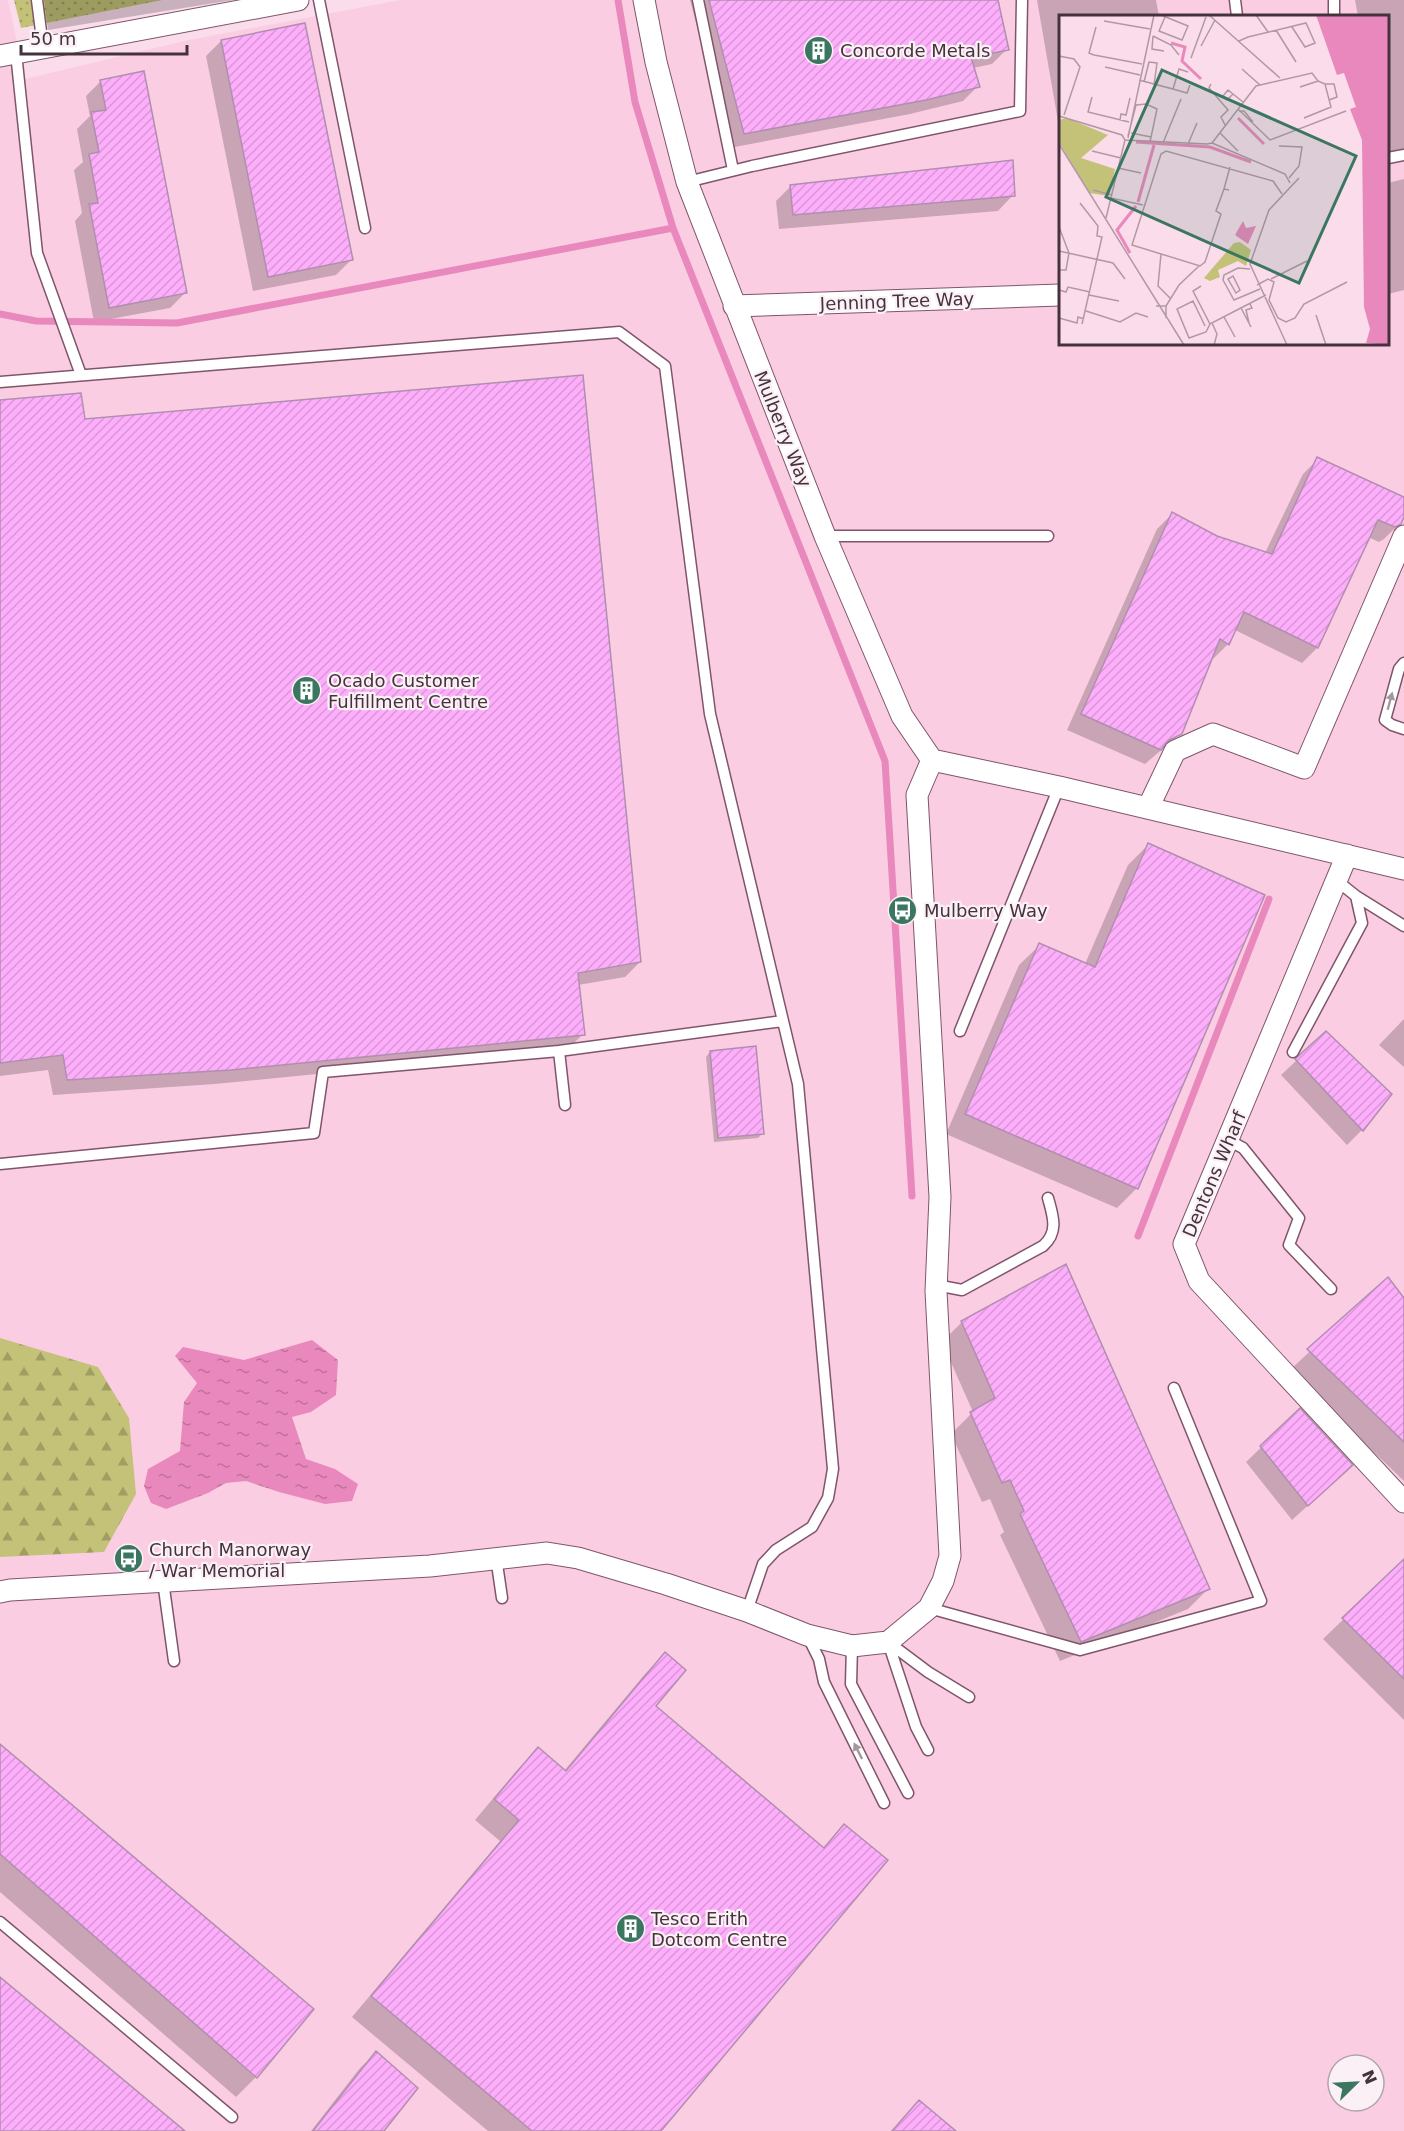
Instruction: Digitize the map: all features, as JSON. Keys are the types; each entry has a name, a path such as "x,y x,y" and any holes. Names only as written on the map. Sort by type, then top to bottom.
{"street":[{"path":"8,54 298,0"},
{"name":"Mulberry Way","path":"644,0 656,62 687,182 825,536 902,716 932,760"},
{"name":"Jenning Tree Way","path":"734,306 1059,295"},
{"path":"1148,808 1175,751 1213,734 1304,768 1404,536"},
{"path":"0,1592 430,1566 547,1553 578,1558 666,1584 747,1611 807,1635 852,1646 888,1642 929,1608 943,1581 950,1556 936,1286 940,1197 917,795 932,760 1059,787 1404,868"},
{"name":"Dentons Wharf","path":"1347,855 1184,1244 1199,1281 1404,1502"}],"lane":[{"path":"37,0 43,47"},
{"path":"320,0 364,228"},
{"path":"698,0 733,170"},
{"path":"687,182 733,170 1020,111 1022,0"},
{"path":"1235,0 1237,15"},
{"path":"8,54 37,253 81,375"},
{"path":"1389,158 1404,155"},
{"path":"0,382 619,332 665,366 710,714 798,1084 833,1469 828,1498 812,1527 776,1550 763,1564 747,1611"},
{"path":"825,536 1048,536"},
{"path":"1404,663 1399,669 1385,720 1404,729"},
{"path":"960,1031 1059,787"},
{"path":"1336,880 1356,896 1404,926"},
{"path":"1293,1052 1362,923 1356,896"},
{"path":"0,1164 314,1133 323,1072 559,1051 783,1021"},
{"path":"559,1051 565,1105"},
{"path":"1228,1140 1243,1148 1299,1218 1289,1245 1331,1289"},
{"path":"936,1286 962,1290 1043,1246 1050,1240 1054,1231 1054,1218 1048,1198"},
{"path":"929,1608 1080,1650 1261,1600 1174,1388"},
{"path":"496,1557 502,1598"},
{"path":"163,1581 174,1661"},
{"path":"807,1635 819,1659 824,1682 884,1803"},
{"path":"888,1642 928,1672 969,1697"},
{"path":"888,1642 916,1727 928,1750"},
{"path":"852,1646 852,1684 908,1793"},
{"path":"0,1922 232,2117"}],"shaded area":[{"path":"0,0 8,0 25,79 184,41 400,0 1404,0 1404,2131 0,2131"}],"green space":[{"path":"14,0 162,0 21,28"},
{"path":"0,1338 98,1367 129,1418 136,1494 104,1552 0,1557"}],"water":[{"path":"312,1340 338,1360 336,1395 311,1412 292,1417 306,1459 335,1469 358,1484 352,1501 325,1504 246,1481 226,1483 208,1493 166,1509 151,1503 144,1486 148,1469 180,1451 184,1402 197,1383 175,1356 183,1347 244,1360"}],"building":[{"name":"Concorde Metals","path":"709,0 998,0 1009,50 971,57 980,87 926,100 744,134"},
{"path":"305,23 353,260 268,277 221,40"},
{"path":"144,71 187,293 109,308 89,204 98,203 89,154 99,152 91,112 106,110 100,80"},
{"path":"1013,160 1015,196 793,215 790,185"},
{"name":"Ocado Customer Fulfillment Centre","path":"583,375 641,962 578,973 585,1035 231,1070 67,1080 63,1055 0,1063 0,400 81,393 85,419"},
{"path":"1317,457 1404,497 1404,517 1401,524 1395,527 1378,520 1318,648 1244,612 1229,645 1220,639 1182,734 1169,740 1161,750 1081,714 1172,512 1217,536 1272,554"},
{"path":"1148,843 1265,895 1138,1189 965,1114 1039,943 1095,967"},
{"path":"1326,1031 1392,1094 1363,1131 1295,1059"},
{"path":"756,1046 764,1134 718,1138 710,1051"},
{"path":"1066,1264 1210,1589 1081,1642 1020,1514 1024,1511 1010,1480 1002,1483 970,1412 995,1398 961,1321"},
{"path":"1388,1277 1404,1298 1404,1442 1307,1349"},
{"path":"1300,1408 1353,1465 1308,1506 1260,1446"},
{"path":"1404,1559 1404,1679 1342,1618"},
{"name":"Tesco Erith Dotcom Centre","path":"665,1652 686,1670 656,1706 824,1848 844,1824 888,1860 661,2131 532,2131 371,1996 519,1820 494,1799 538,1747 566,1771"},
{"path":"0,1744 314,2009 257,2078 0,1854"},
{"path":"0,1977 185,2131 0,2131"},
{"path":"376,2051 418,2088 384,2131 313,2131"},
{"path":"919,2100 956,2131 892,2131"}],"waterway":[{"path":"618,0 635,102 673,228 885,761 912,1196"},
{"path":"0,314 36,321 177,323 673,228"},
{"path":"1138,1236 1269,899"}],"place":[{"name":"Concorde Metals","path":"819,50"},
{"name":"Ocado Customer Fulfillment Centre","path":"307,690"},
{"name":"Mulberry Way","path":"903,910"},
{"name":"Church Manorway / War Memorial","path":"128,1559"},
{"name":"Tesco Erith Dotcom Centre","path":"630,1928"}]}
